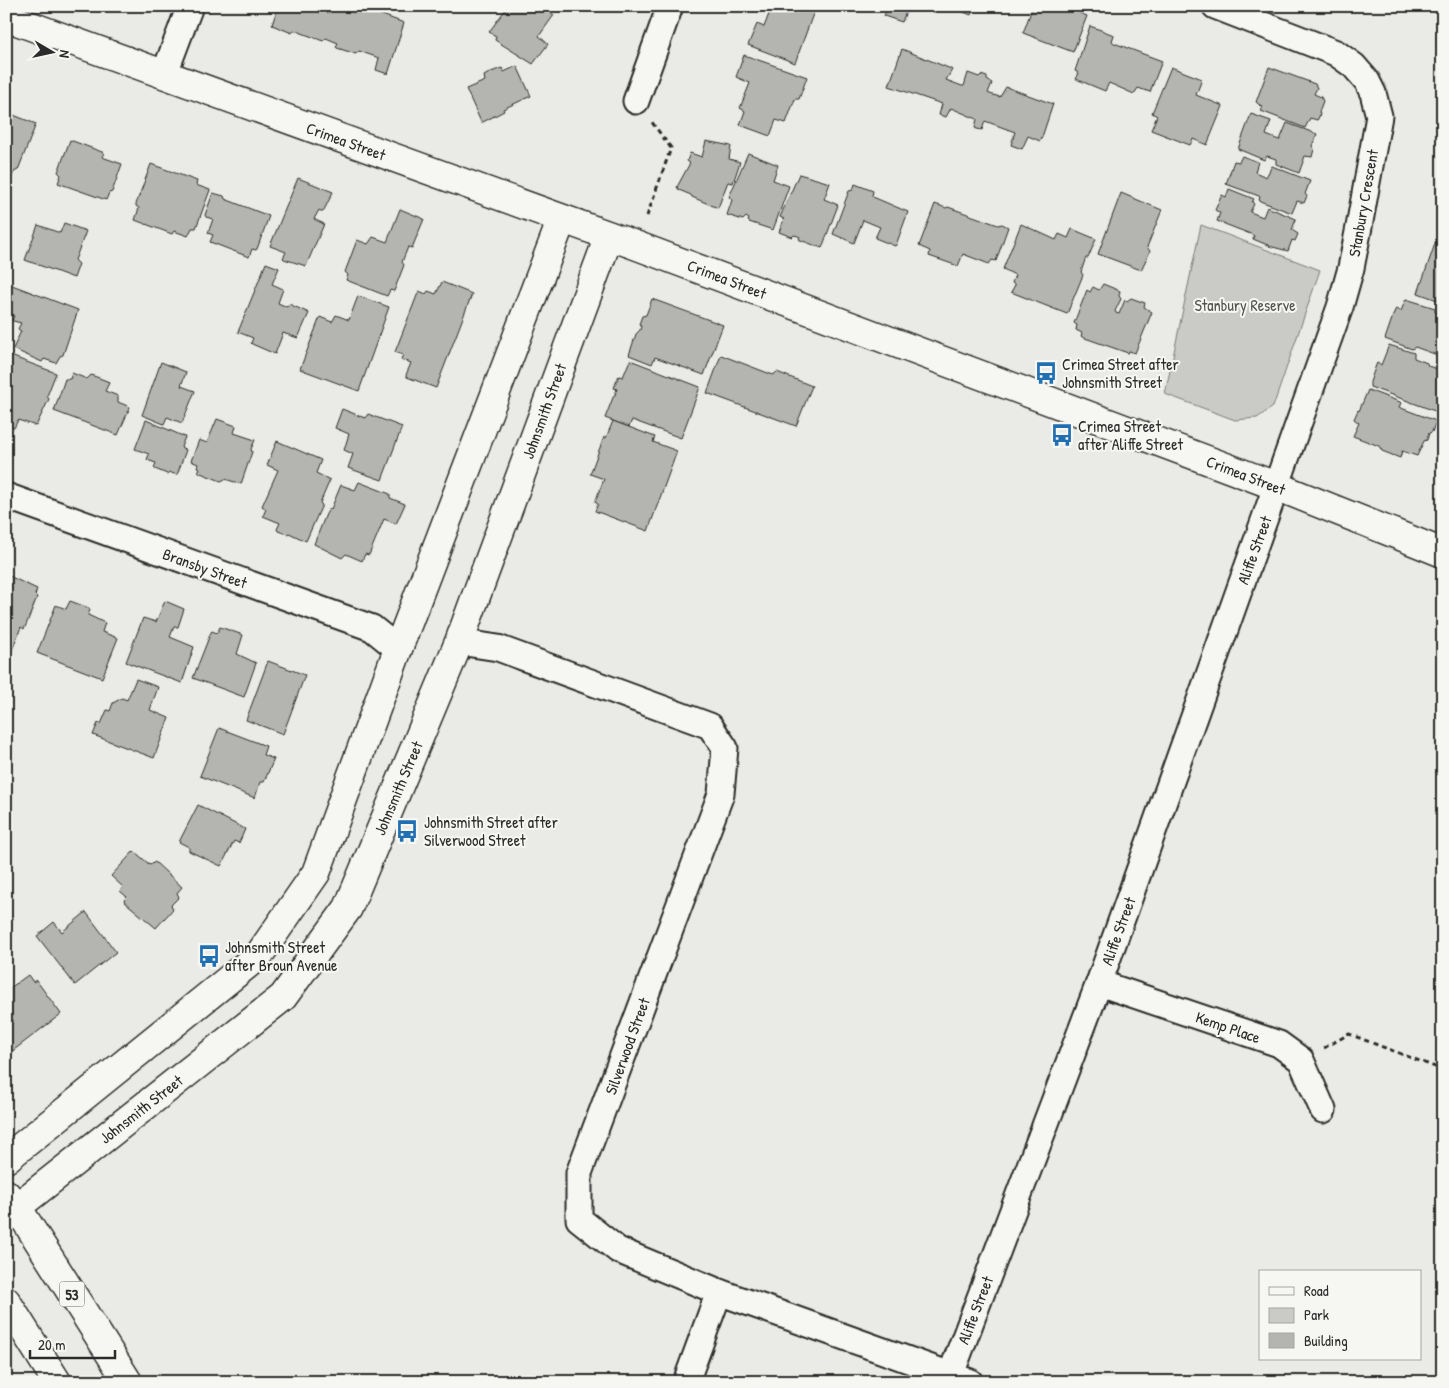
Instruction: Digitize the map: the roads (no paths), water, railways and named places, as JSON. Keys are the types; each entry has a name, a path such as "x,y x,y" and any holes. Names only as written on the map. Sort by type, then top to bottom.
{"street":[{"path":"164,75 190,6"},
{"path":"636,101 670,6"},
{"name":"Stanbury Crescent","path":"1215,6 1336,53 1354,66 1367,81 1373,93 1378,116 1359,228 1347,284 1276,486"},
{"name":"Crimea Street","path":"6,17 562,218 1276,486 1443,554"},
{"path":"6,1159 259,955 316,874 398,649 562,218"},
{"name":"Johnsmith Street","path":"10,1205 283,997 348,908 459,642 609,236"},
{"name":"Aliffe Street","path":"961,1378 1276,486"},
{"name":"Bransby Street","path":"6,496 372,628 398,649"},
{"name":"Silverwood Street","path":"459,642 498,648 710,726 725,748 721,794 579,1173 579,1219 618,1250 719,1292 961,1378"},
{"name":"Kemp Place","path":"1099,983 1279,1044 1301,1060 1323,1110"},
{"name":"53","path":"10,1205 128,1382"},
{"path":"686,1382 719,1292"},
{"path":"6,1301 57,1382"}],"place":[{"name":"Crimea Street after Johnsmith Street","path":"1046,373"},
{"name":"Crimea Street after Aliffe Street","path":"1062,435"},
{"name":"Johnsmith Street after Silverwood Street","path":"407,831"},
{"name":"Johnsmith Street after Broun Avenue","path":"209,956"}],"park label":[{"name":"Stanbury Reserve","path":"1245,305"}]}
